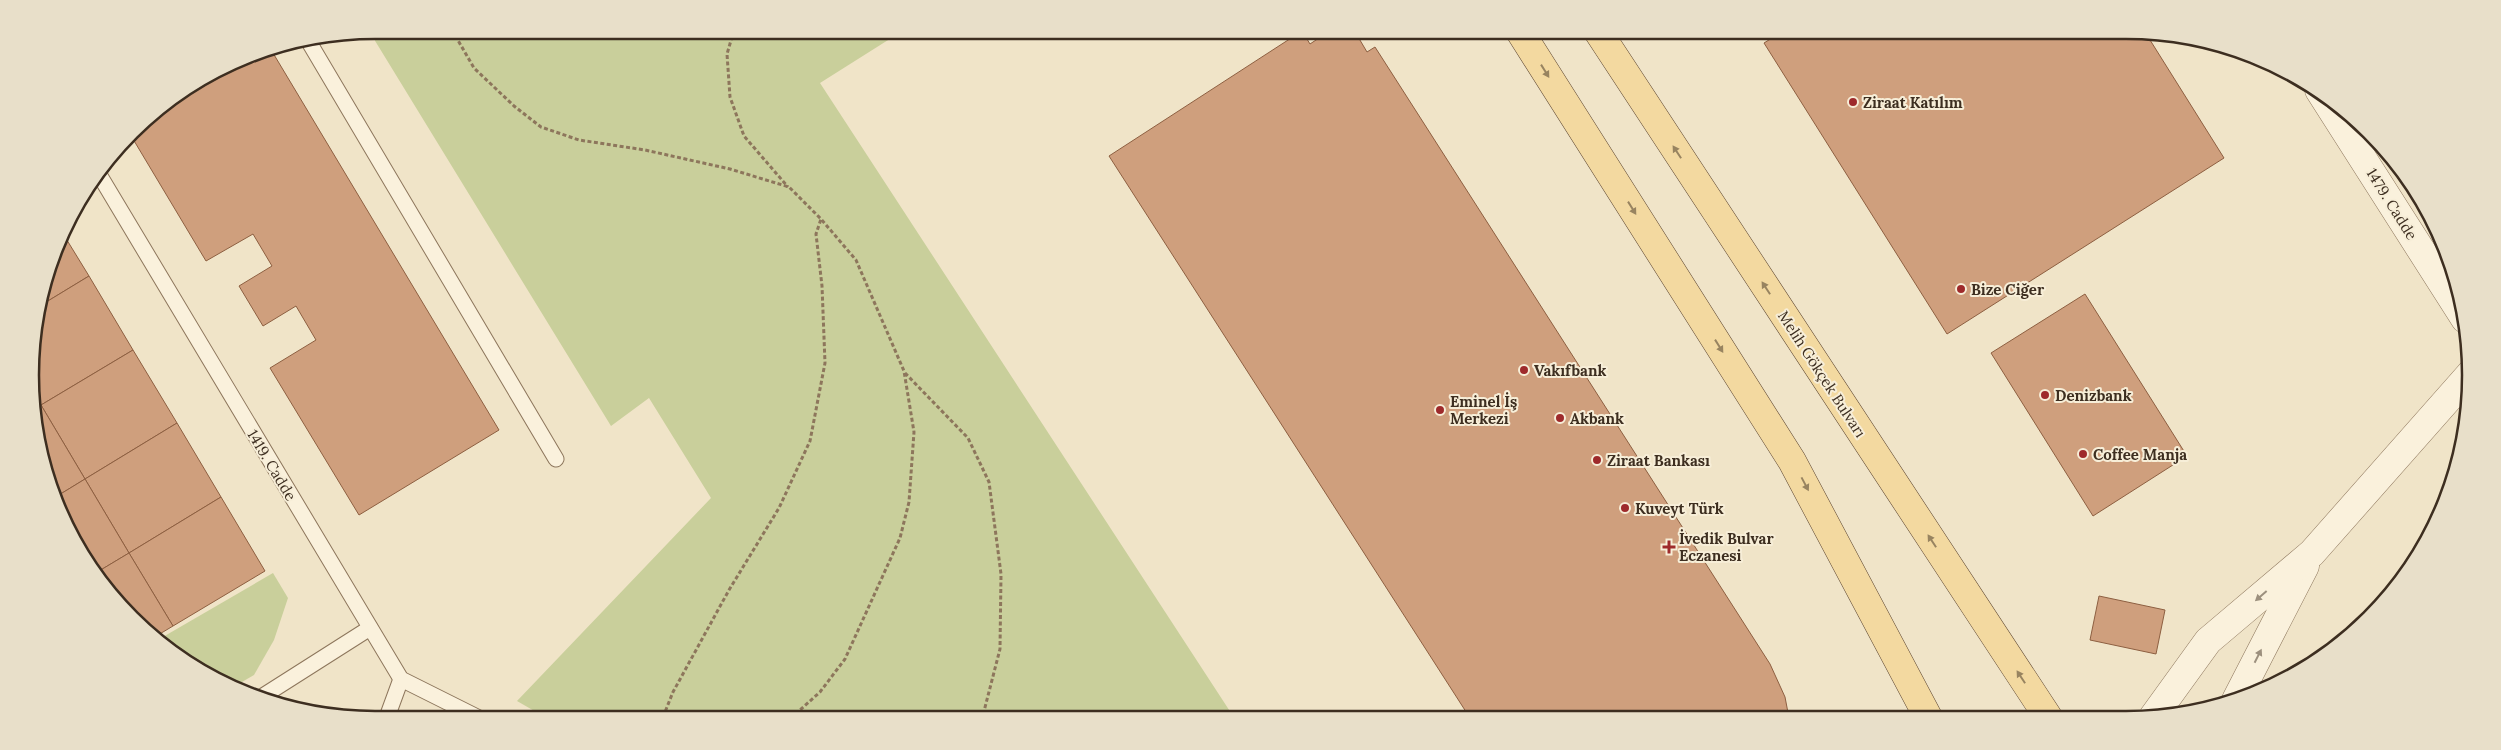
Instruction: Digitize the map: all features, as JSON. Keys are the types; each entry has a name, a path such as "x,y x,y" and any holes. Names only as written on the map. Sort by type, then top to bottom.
{"main road":[{"path":"1525,39 1792,461 1924,711"},
{"name":"Melih Gökçek Bulvarı","path":"1603,39 2044,711"}],"street":[{"name":"1479. Cadde","path":"2330,107 2454,300"},
{"path":"2158,710 2208,642 2312,553 2462,382"},
{"path":"2241,691 2312,553"}],"lane":[{"path":"311,45 556,459"},
{"name":"1419. Cadde","path":"102,179 401,679"},
{"path":"267,693 370,628"},
{"path":"389,711 401,679 465,711"}],"path":[{"path":"457,39 474,68 514,106 540,126 579,140 645,150 730,169 789,187"},
{"path":"731,39 727,54 730,97 744,136 789,187 821,219 856,260 904,371 914,432 909,502 900,538 845,659 820,692 799,711"},
{"path":"665,711 673,692 729,590 779,508 810,441 825,363 822,286 816,234 821,219"},
{"path":"904,371 968,438 989,482 1001,574 1000,649 984,711"}],"green space":[{"path":"374,39 890,39 820,83 1230,711 534,711 517,701 711,498 649,398 611,426"},
{"path":"273,573 288,598 274,640 254,675 240,683 188,655 163,637"}],"building":[{"name":"Eminel İş Merkezi","path":"1290,39 1307,39 1310,44 1318,39 1359,39 1367,52 1375,47 1770,664 1785,697 1788,711 1466,711 1109,156"},
{"path":"1770,39 2150,39 2224,158 1947,334 1764,43"},
{"path":"274,55 499,430 359,515 270,368 316,340 296,306 263,326 239,286 272,266 253,234 206,261 134,140 153,122 188,95 226,73"},
{"path":"67,240 89,276 47,302"},
{"path":"89,276 133,350 41,405 39,397 39,353 47,302"},
{"path":"2085,294 2187,456 2093,516 1991,353"},
{"path":"133,350 177,423 85,479 41,405"},
{"path":"40,406 85,479 61,494 45,441"},
{"path":"177,423 221,497 129,553 85,479"},
{"path":"85,479 129,553 101,570 73,524 61,494"},
{"path":"221,497 265,571 173,626 129,553"},
{"path":"129,553 173,626 160,634 122,597 101,570"},
{"path":"2099,596 2165,610 2156,654 2090,640"}],"place":[{"name":"Ziraat Katılım","path":"1853,102"},
{"name":"Bize Ciğer","path":"1961,289"},
{"name":"Vakıfbank","path":"1524,370"},
{"name":"Denizbank","path":"2045,395"},
{"name":"Eminel İş Merkezi","path":"1440,410"},
{"name":"Akbank","path":"1560,418"},
{"name":"Coffee Manja","path":"2083,454"},
{"name":"Ziraat Bankası","path":"1597,460"},
{"name":"Kuveyt Türk","path":"1625,508"},
{"name":"İvedik Bulvar Eczanesi","path":"1669,547"}]}
